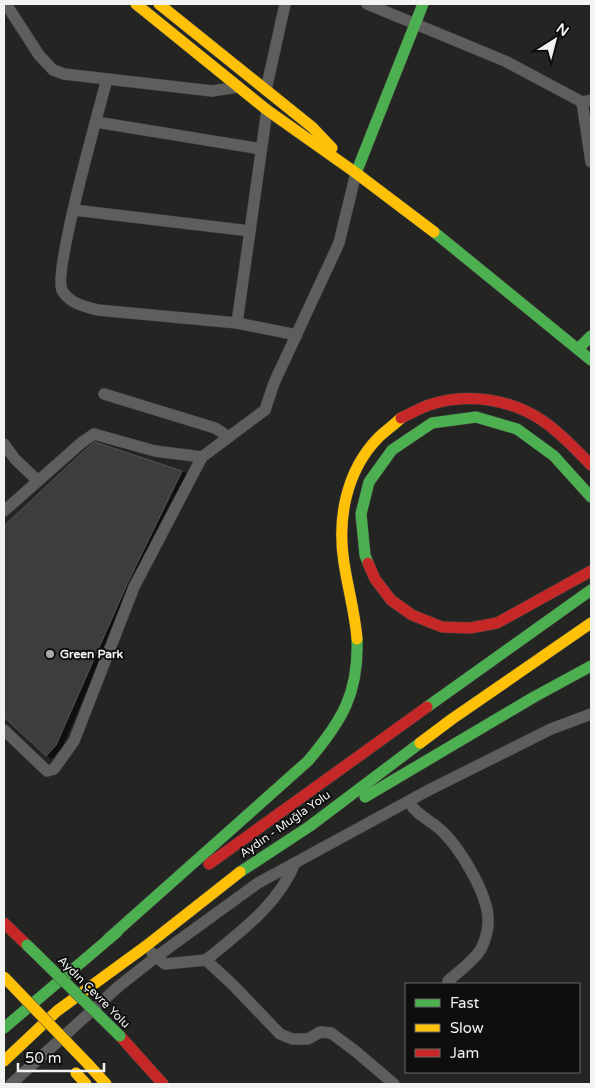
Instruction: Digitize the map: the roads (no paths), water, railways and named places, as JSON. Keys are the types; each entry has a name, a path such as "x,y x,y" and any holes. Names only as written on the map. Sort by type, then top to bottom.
{"main road":[{"path":"136,4 267,110 356,173 454,247 591,360"},
{"path":"159,4 312,127 356,173"},
{"path":"356,173 423,4"},
{"path":"578,349 591,336"},
{"path":"108,939 308,761 327,740 338,721 348,702 356,677 358,649 355,617 343,554 342,513 348,484 357,463 372,442 399,418 432,403 467,397 497,401 525,410 551,426 591,465"},
{"path":"591,497 554,456 516,429 476,417 432,423 392,450 369,482 361,514 365,555 375,579 391,600 412,615 442,627 470,628 497,623 591,571"},
{"name":"Aydın - Muğla Yolu","path":"4,1028 108,939 341,768 591,590"},
{"name":"Aydın - Muğla Yolu","path":"4,1061 57,1011 146,946 237,874 310,826 452,719 591,623"},
{"path":"310,826 393,782 547,688 591,666"},
{"name":"Aydın Çevre Yolu","path":"4,923 120,1036 163,1084"},
{"path":"4,978 106,1084"},
{"path":"4,978 86,1084"},
{"path":"141,1059 168,1084"}],"street":[{"path":"6,4 39,55 52,70 64,74 212,91 238,87"},
{"path":"266,90 285,4"},
{"path":"368,4 505,61 587,101 591,162"},
{"path":"107,79 74,210 60,279 62,291 76,304 98,310 237,323 297,335"},
{"path":"237,323 267,110"},
{"path":"96,122 261,150"},
{"path":"4,730 47,771 54,770 74,741 134,587 202,457 265,410 274,383 338,243 356,173"},
{"path":"74,210 250,231"},
{"path":"104,394 215,428 227,438"},
{"path":"4,511 81,443 94,434 155,451 202,457"},
{"path":"4,444 15,459 38,481"},
{"path":"11,1084 119,986 258,883 551,729 591,714"},
{"path":"409,802 416,811 441,831 457,849 473,876 488,914 487,932 480,950 475,958 448,981"},
{"path":"146,946 165,964 206,960 251,923 279,892 291,873 295,862"},
{"path":"206,960 280,1034 292,1039 308,1039 320,1032 331,1033 394,1084"}],"place":[{"name":"Green Park","path":"50,654"}]}
